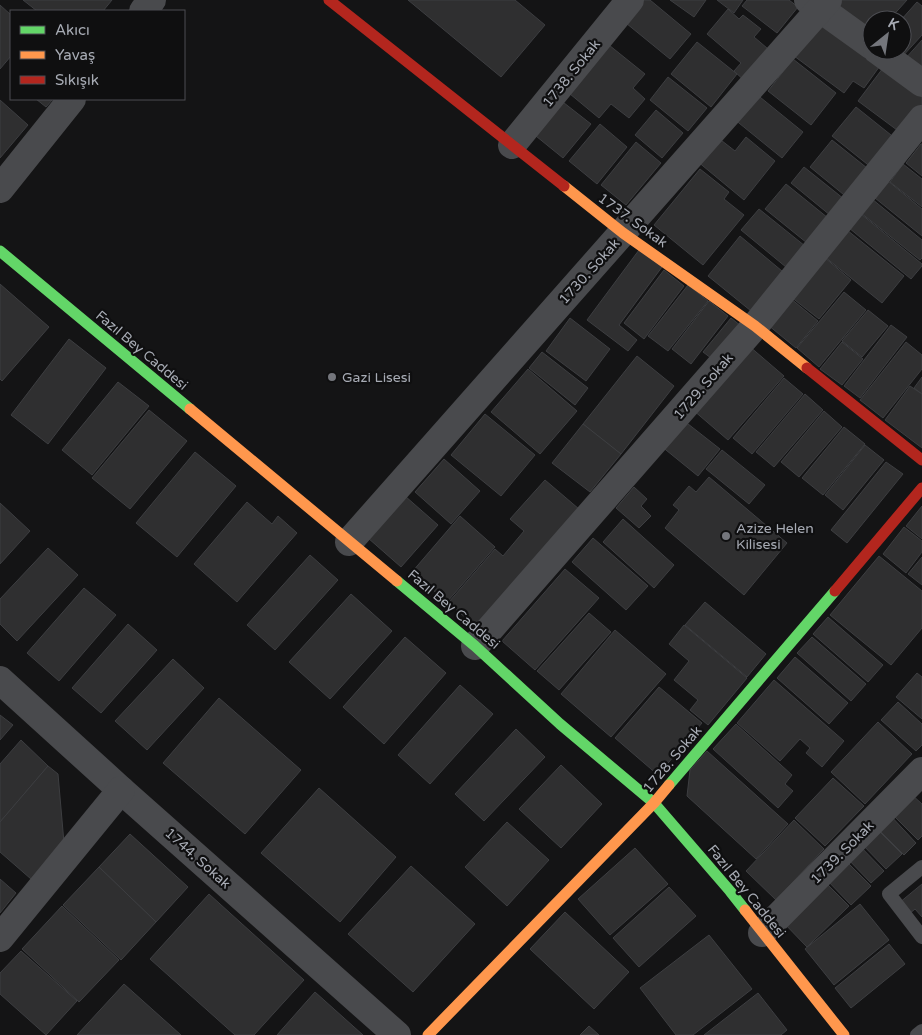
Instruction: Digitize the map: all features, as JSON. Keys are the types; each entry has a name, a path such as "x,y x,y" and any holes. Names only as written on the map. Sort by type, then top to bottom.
{"street":[{"path":"144,10 152,0"},
{"name":"1737. Sokak","path":"329,0 623,233 755,326 922,460"},
{"name":"1738. Sokak","path":"512,145 630,0"},
{"path":"819,3 862,38"},
{"name":"1730. Sokak","path":"349,542 623,233 819,3"},
{"path":"891,60 922,83"},
{"path":"0,189 71,100"},
{"name":"1729. Sokak","path":"475,646 755,326 922,119"},
{"name":"Fazıl Bey Caddesi","path":"0,251 475,646 560,724 654,804 730,891 844,1035"},
{"name":"1728. Sokak","path":"428,1035 654,804 922,488"},
{"name":"1744. Sokak","path":"0,680 397,1035"},
{"name":"1739. Sokak","path":"762,933 922,771"},
{"path":"0,938 121,790"}],"lane":[{"path":"922,867 889,894 922,938"},
{"path":"917,1035 922,1031"}],"building":[{"path":"23,0 112,0 104,10 36,10"},
{"path":"408,0 515,0 545,25 501,77"},
{"path":"636,0 650,0 691,34 670,59 621,19"},
{"path":"670,0 706,0 694,17"},
{"path":"717,0 743,0 734,13"},
{"path":"747,0 789,0 798,7 777,33 742,6"},
{"path":"837,0 907,0 898,10 862,10 862,26 835,3"},
{"path":"917,2 922,6 922,35 912,46 912,10 910,10"},
{"path":"0,5 10,14 10,57 0,69"},
{"path":"728,9 739,19 743,15 761,29 754,37 774,54 748,84 734,71 741,63 707,34"},
{"path":"818,15 862,48 862,60 878,60 882,63 864,88 853,81 844,93 790,53"},
{"path":"922,40 922,74 906,60 912,60 912,51"},
{"path":"604,41 645,74 633,88 645,99 629,118 611,104 599,118 564,89"},
{"path":"697,42 737,74 711,107 671,74"},
{"path":"793,59 836,93 811,125 768,91"},
{"path":"883,68 922,97 922,106 901,133 858,101"},
{"path":"668,77 707,108 688,131 650,100"},
{"path":"755,93 803,132 782,158 734,119"},
{"path":"559,99 591,124 563,158 531,132"},
{"path":"0,100 28,125 0,158"},
{"path":"37,100 52,100 46,107"},
{"path":"856,107 896,139 872,168 832,136"},
{"path":"656,110 683,133 662,158 635,135"},
{"path":"600,124 627,147 597,184 569,161"},
{"path":"717,137 735,151 746,137 775,161 744,200 697,161"},
{"path":"832,140 872,172 849,199 810,167"},
{"path":"636,142 661,163 626,205 601,185"},
{"path":"922,144 922,176 906,163"},
{"path":"903,164 922,179 922,207 890,182"},
{"path":"804,167 849,203 836,220 791,183"},
{"path":"700,169 729,192 724,199 744,215 703,265 654,225"},
{"path":"888,181 922,209 922,236 875,198"},
{"path":"786,184 833,222 812,247 765,209"},
{"path":"872,199 922,240 922,258 920,260 861,213"},
{"path":"759,209 810,250 792,272 741,230"},
{"path":"861,214 922,264 911,279 849,228"},
{"path":"847,230 904,276 882,303 825,257"},
{"path":"740,236 788,276 756,315 708,276"},
{"path":"639,250 662,267 619,325 637,340 628,351 587,320"},
{"path":"824,257 851,280 819,319 791,297"},
{"path":"664,270 684,286 644,339 624,323"},
{"path":"0,284 49,327 2,381 0,379"},
{"path":"688,285 708,301 668,351 648,336"},
{"path":"844,292 866,310 819,367 797,348"},
{"path":"790,298 818,321 796,348 768,325"},
{"path":"709,301 728,316 691,364 672,349"},
{"path":"868,310 888,326 862,357 842,341"},
{"path":"570,318 610,349 586,381 546,351"},
{"path":"731,318 746,330 719,364 703,352"},
{"path":"891,325 907,337 860,398 844,386"},
{"path":"69,339 106,368 48,444 11,415"},
{"path":"842,342 863,359 842,385 820,369"},
{"path":"906,342 922,355 922,369 883,418 860,400"},
{"path":"749,346 784,376 728,440 693,410"},
{"path":"542,352 588,388 575,405 529,368"},
{"path":"637,356 674,386 621,454 583,424"},
{"path":"528,369 577,411 540,454 491,412"},
{"path":"922,377 922,394 914,388"},
{"path":"784,378 803,394 752,454 733,438"},
{"path":"118,382 149,406 92,475 62,450"},
{"path":"910,386 922,394 922,448 885,420"},
{"path":"805,394 823,410 774,467 756,452"},
{"path":"149,410 187,441 130,509 92,478"},
{"path":"824,411 842,427 799,477 781,462"},
{"path":"485,414 535,455 501,496 451,455"},
{"path":"683,420 720,449 698,476 661,446"},
{"path":"583,424 621,454 590,492 552,463"},
{"path":"844,427 865,444 823,495 802,478"},
{"path":"865,445 884,460 843,510 825,495"},
{"path":"722,450 765,485 749,504 706,469"},
{"path":"195,452 236,486 177,557 136,523"},
{"path":"444,459 480,491 451,524 415,492"},
{"path":"886,462 903,474 847,543 831,530"},
{"name":"Azize Helen Kilisesi","path":"709,477 787,543 744,595 665,528 679,510 673,505 689,486 696,492"},
{"path":"545,480 579,509 477,627 448,603 495,549 503,556 524,531 510,519"},
{"path":"634,487 647,499 641,506 651,516 639,528 616,508"},
{"path":"405,496 438,525 401,567 368,538"},
{"path":"247,502 272,524 278,516 297,533 237,602 194,564"},
{"path":"0,503 30,531 0,564"},
{"path":"922,506 922,539 906,526"},
{"path":"460,516 495,547 447,602 412,572"},
{"path":"623,519 674,565 654,588 603,542"},
{"path":"904,527 922,541 922,552 906,573 883,554"},
{"path":"593,538 648,586 626,610 572,562"},
{"path":"48,548 78,575 17,641 0,624 0,599"},
{"path":"310,555 338,580 275,650 247,625"},
{"path":"879,556 922,591 922,628 891,665 830,615"},
{"path":"922,557 922,585 908,574"},
{"path":"565,569 599,598 535,670 502,641"},
{"path":"84,588 116,615 59,681 27,653"},
{"path":"351,594 392,631 330,699 289,662"},
{"path":"705,602 766,654 747,677 685,625"},
{"path":"589,613 611,632 559,690 537,671"},
{"path":"828,617 883,665 868,682 813,634"},
{"path":"128,624 157,650 101,713 72,688"},
{"path":"684,625 747,678 708,725 690,710 698,700 674,680 689,661 669,644"},
{"path":"615,630 666,674 611,737 561,694"},
{"path":"405,637 446,673 384,744 343,707"},
{"path":"812,637 866,684 851,701 797,653"},
{"path":"795,657 848,703 829,724 777,678"},
{"path":"173,659 204,688 147,750 115,721"},
{"path":"917,673 922,677 922,719 896,697"},
{"path":"774,680 844,741 822,767 806,753 810,748 800,739 780,761 737,723"},
{"path":"460,685 493,714 430,784 398,755"},
{"path":"659,687 702,723 658,775 615,738"},
{"path":"219,698 301,770 245,834 163,763"},
{"path":"898,702 922,724 922,745 916,751 881,720"},
{"path":"0,715 13,725 0,740"},
{"path":"878,722 912,754 865,804 831,772"},
{"path":"736,724 792,775 785,784 793,791 778,808 713,749"},
{"path":"516,729 545,757 484,821 455,794"},
{"path":"21,740 48,766 0,822 0,764"},
{"path":"707,751 788,824 756,859 687,796 690,770"},
{"path":"561,765 602,804 561,848 519,809"},
{"path":"48,766 58,774 64,843 31,879 0,852 0,822"},
{"path":"833,778 864,806 825,846 795,818"},
{"path":"319,788 396,857 340,922 261,853"},
{"path":"911,794 922,804 922,836 918,840 891,813"},
{"path":"889,814 916,843 904,855 876,827"},
{"path":"794,820 824,849 776,900 746,871"},
{"path":"507,822 549,860 507,906 465,867"},
{"path":"875,827 902,854 886,869 860,842"},
{"path":"130,834 188,887 156,922 99,867"},
{"path":"858,844 884,871 871,883 845,856"},
{"path":"635,848 668,884 610,935 578,899"},
{"path":"843,858 871,886 851,905 824,877"},
{"path":"411,866 475,924 413,992 348,934"},
{"path":"99,867 156,922 121,960 63,905"},
{"path":"0,879 16,893 0,913"},
{"path":"823,880 849,906 807,947 781,920"},
{"path":"922,884 922,917 915,909 909,914 899,903"},
{"path":"669,887 696,916 639,967 613,938"},
{"path":"209,894 304,980 254,1035 235,1035 150,959"},
{"path":"860,904 889,940 834,985 805,949"},
{"path":"62,906 119,960 79,1002 22,949"},
{"path":"565,912 629,972 594,1009 530,949"},
{"path":"709,935 752,989 693,1035 676,1035 640,988"},
{"path":"889,944 905,964 851,1008 835,988"},
{"path":"21,951 77,1001 46,1035 0,994 0,973"},
{"path":"124,984 181,1035 77,1035"},
{"path":"315,992 363,1035 277,1035"},
{"path":"758,993 787,1030 781,1035 704,1035"},
{"path":"589,1026 599,1035 580,1035"}],"traffic: fast":[{"path":"0,251 190,409"},
{"path":"397,581 475,646 560,724 654,803 745,910"},
{"path":"669,785 835,591"}],"traffic: slow":[{"path":"564,186 623,233 755,326 807,368"},
{"path":"190,409 397,581"},
{"path":"428,1035 654,803 669,785"},
{"path":"745,910 844,1035"}],"traffic: jam":[{"path":"329,0 564,186"},
{"path":"807,368 922,460"},
{"path":"835,591 922,488"}],"place":[{"name":"Gazi Lisesi","path":"332,377"},
{"name":"Azize Helen Kilisesi","path":"726,536"}]}
